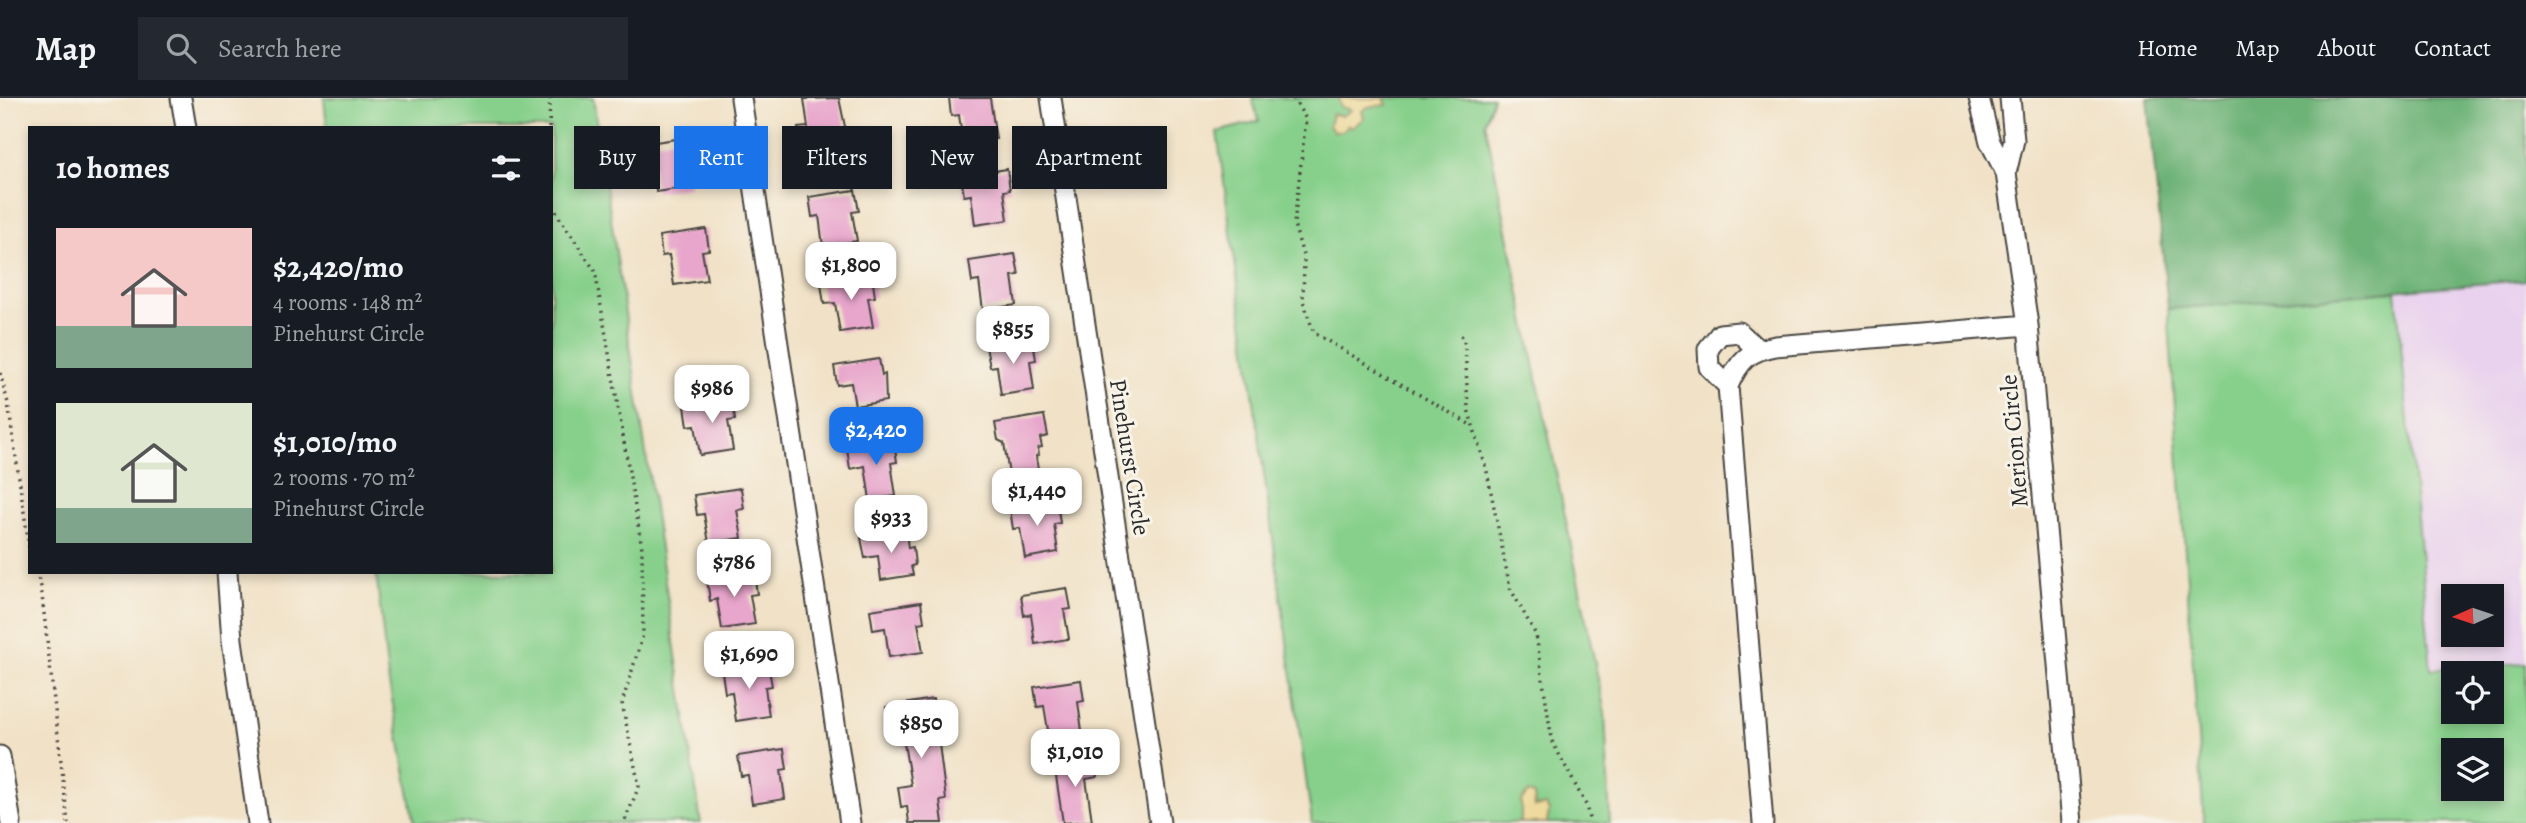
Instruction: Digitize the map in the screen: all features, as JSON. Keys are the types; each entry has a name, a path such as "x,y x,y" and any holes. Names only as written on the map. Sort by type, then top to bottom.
{"street":[{"path":"181,98 186,126"},
{"path":"741,98 850,823"},
{"name":"Pinehurst Circle","path":"1051,98 1160,823"},
{"path":"1979,98 1990,142 2006,173"},
{"path":"2006,173 2014,140 2010,98"},
{"name":"Merion Circle","path":"2006,173 2028,325 2072,823"},
{"path":"1763,823 1728,386 1739,361 1757,349 2028,325"},
{"path":"1728,386 1709,367 1709,349 1720,334 1739,332 1757,349"},
{"path":"226,574 232,640 258,823"},
{"path":"0,756 11,823"}],"path":[{"path":"549,126 550,98"},
{"path":"1293,98 1306,119 1294,223 1304,259 1303,301 1314,333 1473,426"},
{"path":"553,203 557,214 595,271 642,548 643,635 622,703 639,786 624,823"},
{"path":"1461,335 1465,344 1468,409 1487,472 1510,588 1536,635 1552,741 1586,805 1590,823"},
{"path":"0,373 8,403 28,539"},
{"path":"37,574 41,587 68,823"}],"shaded area":[{"path":"2526,280 2526,663 2441,661 2441,668 2431,669 2396,291"}],"green space":[{"path":"324,98 593,98 597,126 574,126 574,189 607,189 701,823 415,823 388,678 376,574 553,574 553,126 327,126"},
{"path":"1252,98 1493,98 1485,122 1605,713 1610,823 1312,823 1217,132 1259,121"},
{"path":"2148,98 2526,98 2526,280 2168,309"},
{"path":"2396,291 2431,669 2441,668 2441,724 2504,724 2504,664 2526,663 2526,823 2204,823 2168,309"}],"sand":[{"path":"1338,98 1384,98 1387,105 1368,107 1362,111 1364,118 1353,127 1348,125 1342,131 1334,132 1329,126 1332,114 1342,116 1351,110 1341,107"},
{"path":"1528,793 1534,795 1535,807 1546,805 1549,811 1547,823 1513,823 1521,822 1521,801"}],"building":[{"path":"839,98 845,126 808,126 804,99"},
{"path":"949,98 990,98 994,126 961,126 959,115 951,116"},
{"path":"674,139 676,189 656,192 656,189 660,189 660,141"},
{"path":"1007,169 1010,190 1004,191 1008,220 975,225 971,195 964,196 963,189 998,189 998,170"},
{"path":"855,190 859,211 852,212 857,241 823,246 819,216 812,217 809,197"},
{"path":"706,229 709,250 702,251 707,280 674,285 669,255 662,256 659,236"},
{"path":"1015,254 1019,275 1012,276 1016,305 983,310 979,281 972,282 969,261"},
{"path":"872,276 875,297 868,298 873,327 840,332 835,303 824,304 821,284"},
{"path":"1033,340 1036,360 1030,361 1034,390 1001,395 997,366 990,367 986,347"},
{"path":"879,359 882,375 885,374 886,401 855,406 851,383 837,385 834,366"},
{"path":"732,399 735,420 728,421 733,450 700,455 695,425 688,426 685,406"},
{"path":"1044,415 1048,436 1040,438 1042,447 1038,448 1039,455 1036,456 1039,476 1010,481 1004,443 998,440 995,423"},
{"path":"894,441 897,462 891,463 896,496 870,500 865,466 850,469 847,448"},
{"path":"741,488 744,509 737,510 742,538 709,543 704,514 697,515 694,495"},
{"path":"1057,502 1060,523 1054,524 1058,552 1025,558 1020,528 1013,529 1010,509"},
{"path":"906,532 908,548 913,547 913,575 881,580 878,556 865,558 861,538"},
{"path":"754,573 757,594 750,595 755,624 722,629 717,599 710,601 707,580"},
{"path":"1067,588 1071,609 1064,610 1069,639 1035,644 1031,614 1024,616 1021,595"},
{"path":"921,602 924,622 918,623 923,652 889,657 885,628 873,630 870,610"},
{"path":"768,665 772,686 765,687 769,716 736,721 732,692 725,693 722,672"},
{"path":"1081,680 1084,701 1078,702 1082,731 1049,736 1044,706 1037,707 1034,687"},
{"path":"933,699 937,727 945,725 948,743 939,744 946,800 940,801 943,823 909,823 907,806 901,807 898,787 911,785 901,725 889,727 886,707"},
{"path":"784,749 787,769 781,770 785,799 752,804 748,775 741,776 738,756"},
{"path":"1094,757 1097,777 1086,779 1092,821 1063,823 1054,763"}]}
